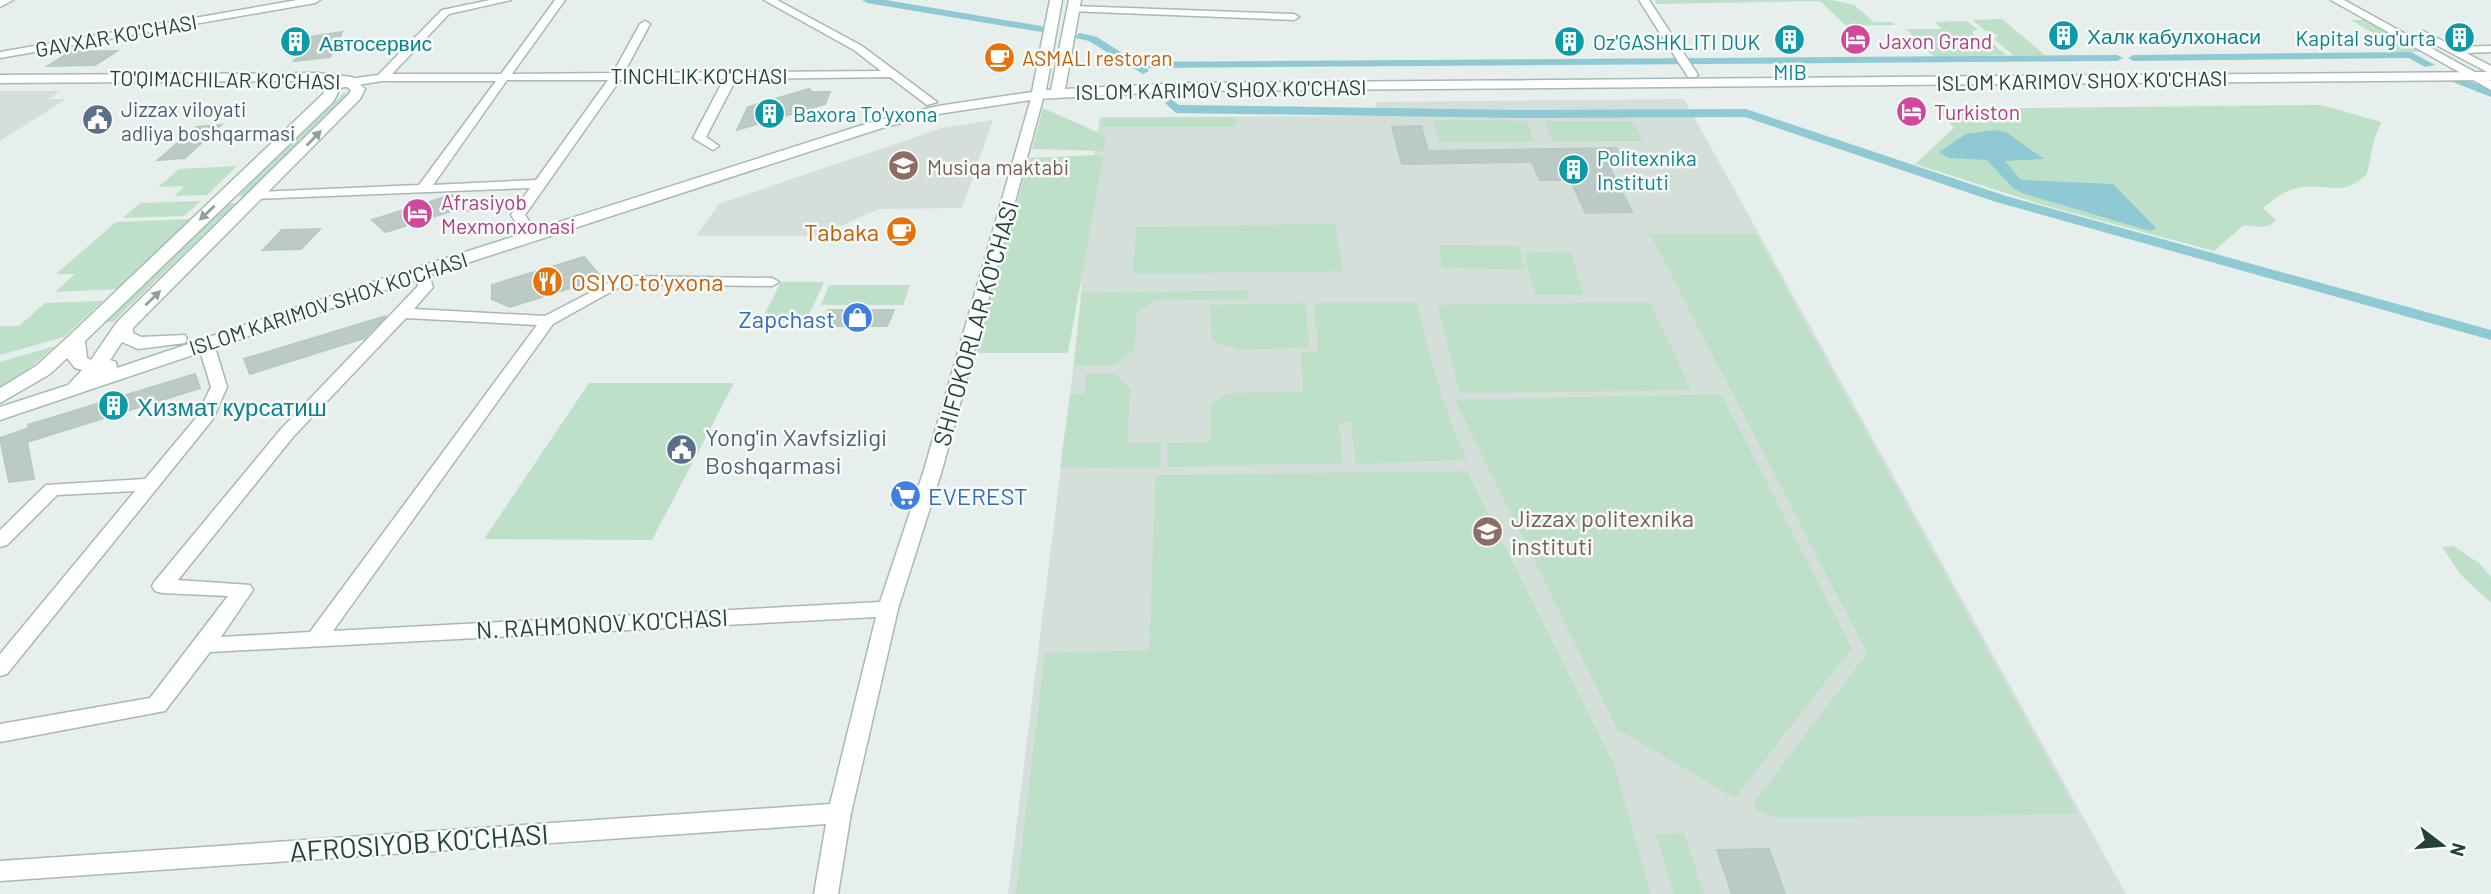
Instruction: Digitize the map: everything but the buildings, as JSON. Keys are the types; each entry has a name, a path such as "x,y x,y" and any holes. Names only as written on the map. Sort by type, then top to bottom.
{"main road":[{"path":"1049,89 1056,0"},
{"path":"1049,89 1074,4"},
{"name":"ISLOM KARIMOV SHOX KO'CHASI","path":"0,398 854,120 931,102 1049,89 1218,77 1686,66 2459,68 2486,72"},
{"name":"ISLOM KARIMOV SHOX KO'CHASI","path":"0,414 421,272 880,124 1049,89 2486,72"},
{"name":"TO'QIMACHILAR KO'CHASI","path":"0,81 317,77 351,81 358,89 355,96 124,326 97,366 80,382 53,396"},
{"name":"TO'QIMACHILAR KO'CHASI","path":"0,81 309,82 327,86 331,93 328,99 76,340 43,370 0,398"},
{"path":"227,195 233,200 258,194"},
{"path":"124,326 123,335 133,342 178,339"},
{"path":"76,340 76,361 97,366 153,361"}],"street":[{"path":"0,5 8,0"},
{"name":"GAVXAR KO'CHASI","path":"0,54 274,4 315,0"},
{"path":"382,78 446,12 506,0"},
{"path":"422,190 560,0"},
{"path":"769,0 858,48 931,102"},
{"path":"1644,0 1686,66"},
{"path":"2336,0 2459,68"},
{"path":"2360,0 2452,50 2486,72 2491,86"},
{"path":"1074,4 1294,17"},
{"path":"526,225 518,215 618,74 645,24"},
{"path":"2427,50 2491,49"},
{"name":"TINCHLIK KO'CHASI","path":"327,86 382,78 618,74 892,74"},
{"path":"713,146 699,138 732,75"},
{"name":"SHIFOKORLAR KO'CHASI","path":"825,894 838,813 888,609 1049,89"},
{"path":"258,194 541,184"},
{"path":"3,736 157,705 243,590 162,586 287,433 426,287 421,272"},
{"path":"317,638 548,321 622,279 772,282"},
{"path":"402,313 548,321"},
{"path":"0,668 204,419 219,387 206,344"},
{"path":"0,541 52,489 150,485"},
{"name":"N. RAHMONOV KO'CHASI","path":"204,645 888,609"},
{"name":"AFROSIYOB KO'CHASI","path":"0,871 838,813"}],"shaded area":[{"path":"0,91 61,91 48,99 66,99 0,141"},
{"name":"Jizzax politexnika instituti","path":"1684,99 2126,894 1008,894 1073,370 1081,292 1085,207 1100,117 1378,116 1376,102"},
{"name":"Musiqa maktabi","path":"993,120 962,208 879,209 818,236 696,236 719,204 942,128"}],"green space":[{"path":"1655,0 1832,0 1854,5 1874,22 1892,22 1895,25 1846,26 1820,1 1656,4"},
{"path":"2002,19 2045,55 2013,55 1994,39 1998,35 1984,30 1973,20"},
{"path":"2351,20 2366,20 2421,52 2393,52 2385,47 2396,46"},
{"path":"1967,21 1978,30 1973,31 1973,34 1988,40 2006,55 1934,57 1906,29 1942,29 1935,22"},
{"path":"344,93 349,93 244,196 238,196"},
{"path":"2321,105 2381,122 2367,174 2358,182 2342,188 2308,187 2284,193 2263,208 2276,220 2273,223 2261,227 2244,225 2214,251 2043,205 1915,164 1954,128 1937,109"},
{"path":"1043,108 1106,136 1103,151 1032,149"},
{"path":"1237,117 1237,125 1232,127 1100,127 1101,118"},
{"path":"1433,120 1527,121 1534,142 1439,142"},
{"path":"1545,121 1633,121 1643,141 1552,142"},
{"path":"1097,155 1103,158 1068,353 976,353 1029,158"},
{"path":"237,166 207,195 174,196 185,186 158,187 179,169"},
{"path":"201,201 184,216 123,218 140,203"},
{"path":"230,203 236,203 113,322 106,322"},
{"path":"192,219 117,289 55,292 75,274 56,274 116,222"},
{"path":"1335,224 1343,271 1133,274 1136,227"},
{"path":"1650,234 1756,234 2078,814 1776,818 1757,810 1753,804 1867,653"},
{"path":"1439,245 1519,246 1525,270 1442,268"},
{"path":"1524,252 1571,253 1584,295 1535,295"},
{"path":"781,282 824,282 806,321 761,321"},
{"path":"829,285 910,285 903,305 821,305"},
{"path":"1247,290 1248,299 1156,300 1137,312 1134,350 1113,365 1074,365 1082,293"},
{"path":"103,301 64,337 0,355 0,326 19,326 45,303"},
{"path":"1417,302 1444,402 1467,460 1356,464 1351,422 1339,423 1343,463 1167,467 1167,443 1210,442 1211,403 1229,393 1303,392 1300,352 1318,352 1314,303"},
{"path":"1650,302 1691,390 1460,393 1438,305"},
{"path":"1306,303 1309,348 1238,350 1212,341 1210,305"},
{"path":"55,346 12,384 0,388 0,362"},
{"path":"1086,373 1113,373 1131,389 1127,443 1161,443 1160,467 1060,468 1070,394 1084,394"},
{"path":"589,383 734,383 652,540 484,539"},
{"path":"1721,394 1852,648 1735,798 1617,729 1455,400"},
{"path":"1467,471 1614,764 1651,894 1016,894 1045,653 1149,650 1156,475"},
{"path":"2453,546 2479,563 2491,577 2491,603 2461,575 2442,547"},
{"path":"1684,833 1704,894 1674,894 1656,834"}],"water":[{"path":"1994,130 2006,132 2044,159 2005,161 2021,180 2113,184 2156,228 2150,231 2022,193 2012,187 1987,160 1949,158 1939,152 1966,134"}],"waterway":[{"path":"867,0 1041,29"},
{"path":"1080,36 1093,39 1143,71"},
{"path":"2346,56 2411,55 2429,65"},
{"path":"2134,58 2339,56"},
{"path":"1136,65 2117,58"},
{"path":"2452,78 2491,93"},
{"path":"1171,103 1176,109 1518,114 1746,113 2001,199 2491,335"}],"place":[{"name":"Халк кабулхонаси","path":"2064,35"},
{"name":"Kapital sug'urta","path":"2459,37"},
{"name":"MIB","path":"1790,39"},
{"name":"Jaxon Grand","path":"1856,40"},
{"name":"Oz'GASHKLITI DUK","path":"1570,41"},
{"name":"Автосервис","path":"296,42"},
{"name":"ASMALI restoran","path":"999,57"},
{"name":"Turkiston","path":"1911,111"},
{"name":"Baxora To'yxona","path":"770,113"},
{"name":"Jizzax viloyati adliya boshqarmasi","path":"98,120"},
{"name":"Musiqa maktabi","path":"904,166"},
{"name":"Politexnika Instituti","path":"1574,169"},
{"name":"Afrasiyob Mexmonxonasi","path":"418,213"},
{"name":"Tabaka","path":"902,231"},
{"name":"OSIYO to'yxona","path":"548,281"},
{"name":"Zapchast","path":"858,318"},
{"name":"Хизмат курсатиш","path":"114,406"},
{"name":"Yong'in Xavfsizligi Boshqarmasi","path":"682,450"},
{"name":"EVEREST","path":"905,495"},
{"name":"Jizzax politexnika instituti","path":"1488,531"}]}
